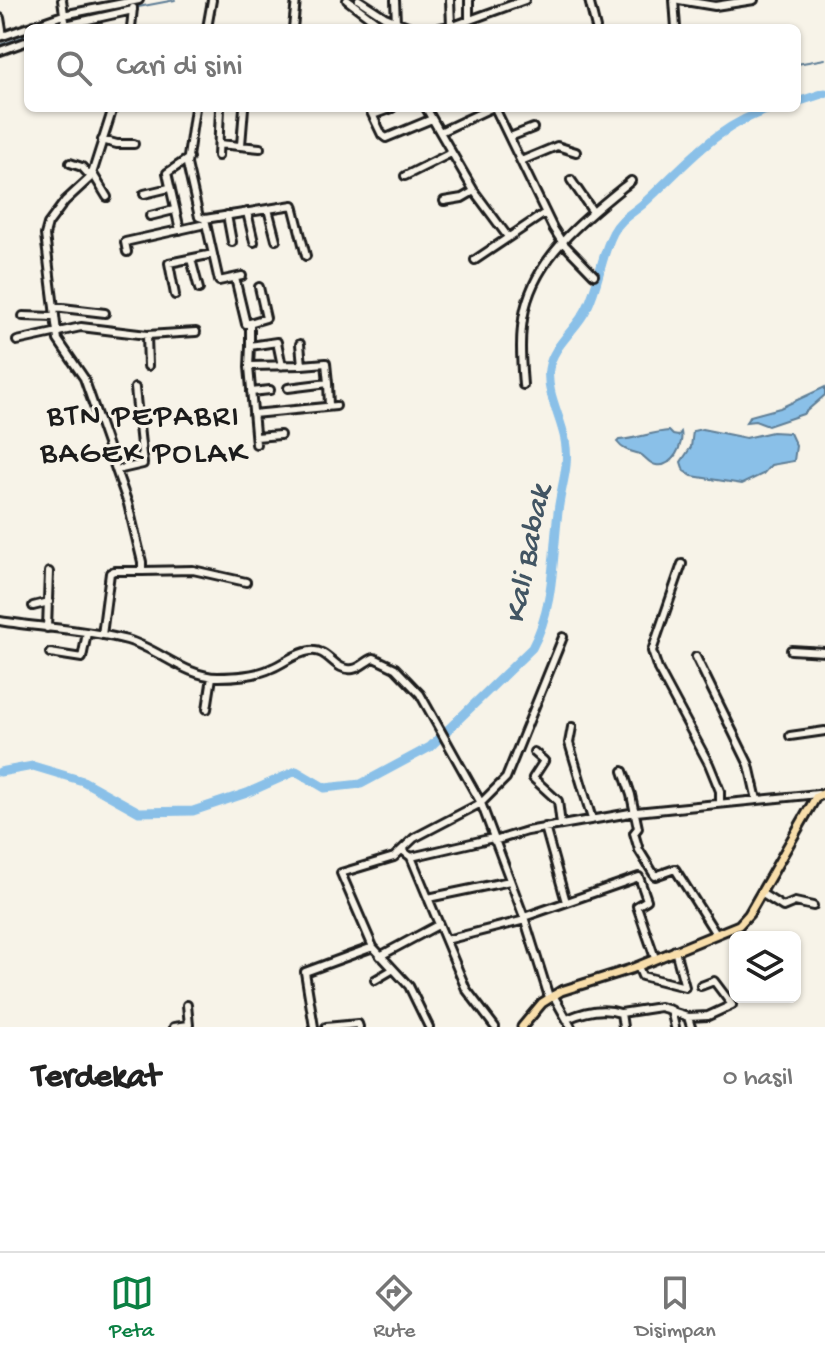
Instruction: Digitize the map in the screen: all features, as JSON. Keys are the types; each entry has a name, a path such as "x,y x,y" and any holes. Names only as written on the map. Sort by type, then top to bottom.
{"main road":[{"path":"522,1027 551,996 638,966 744,921 814,801 823,793"}],"street":[{"path":"62,0 64,22 134,5"},
{"path":"208,24 212,0"},
{"path":"293,24 296,0"},
{"path":"347,0 388,24"},
{"path":"390,24 395,0"},
{"path":"450,0 455,24"},
{"path":"469,0 469,19"},
{"path":"459,24 508,2 525,0"},
{"path":"589,0 595,24"},
{"path":"676,24 677,0 708,3 754,0"},
{"path":"362,1 389,24"},
{"path":"0,18 2,36 24,31"},
{"path":"0,51 24,42"},
{"path":"112,112 92,175 65,201 45,229 47,262 56,331 62,348 81,373 117,470 136,533 142,571"},
{"path":"195,112 188,171 199,217 219,281 238,277 246,324 266,318 259,287"},
{"path":"218,156 220,112"},
{"path":"241,145 244,112"},
{"path":"371,112 386,138 432,119"},
{"path":"428,112 474,191 508,237"},
{"path":"440,132 484,112"},
{"path":"495,112 562,242 594,275"},
{"path":"510,137 533,128"},
{"path":"102,140 134,144"},
{"path":"219,144 260,148"},
{"path":"521,161 557,146 576,152"},
{"path":"405,176 451,153"},
{"path":"180,230 167,173 189,158"},
{"path":"70,163 92,175 107,197"},
{"path":"571,180 593,212"},
{"path":"523,385 521,352 524,311 535,283 562,242 631,181"},
{"path":"144,194 169,188"},
{"path":"444,201 462,198 474,191"},
{"path":"127,252 125,242 180,230 227,215 293,205 306,256"},
{"path":"268,209 276,240"},
{"path":"150,216 174,210"},
{"path":"247,212 254,242"},
{"path":"475,260 545,213"},
{"path":"227,215 232,242"},
{"path":"175,295 169,263 213,254"},
{"path":"191,259 199,289"},
{"path":"54,307 105,313"},
{"path":"23,316 55,317"},
{"path":"250,323 249,366 256,441 280,435"},
{"path":"17,341 86,327 147,335 196,332"},
{"path":"147,335 148,366"},
{"path":"250,346 277,342 282,366"},
{"path":"300,344 302,365"},
{"path":"249,366 326,363 333,406 253,414"},
{"path":"288,388 328,383"},
{"path":"117,470 143,464 135,388"},
{"path":"251,392 270,390"},
{"path":"682,564 652,651 658,669 709,764 720,791 720,803"},
{"path":"102,635 110,573 193,570 246,582"},
{"path":"47,628 49,572"},
{"path":"33,606 49,602"},
{"path":"0,621 102,635 139,644 190,670 212,677 260,673 294,655 315,650 321,650 339,666 351,669 376,658 395,668 425,702 481,803 551,996 571,1027"},
{"path":"50,653 82,658 87,633"},
{"path":"429,1027 409,986 373,947 341,873 388,859 414,838 481,803 508,774 563,637"},
{"path":"791,650 825,652"},
{"path":"696,657 749,765 757,800"},
{"path":"207,709 212,677"},
{"path":"572,727 569,743 592,819"},
{"path":"790,736 825,731"},
{"path":"534,752 544,761 533,778 558,801 561,825"},
{"path":"623,771 636,812 638,828 634,833 647,865 655,876 675,869 716,934"},
{"path":"411,857 545,827 636,812 823,793"},
{"path":"545,827 566,902"},
{"path":"402,850 411,857 466,989 495,1027"},
{"path":"446,940 524,918 639,877 647,900 637,906 655,958"},
{"path":"428,898 510,881"},
{"path":"761,893 783,907 795,902 813,906"},
{"path":"380,956 438,925"},
{"path":"314,1027 305,972 373,947"},
{"path":"638,966 642,976 685,987 687,984 675,950"},
{"path":"375,980 392,970"},
{"path":"567,1019 587,1012 620,1013 660,1007 688,1017 713,1015 732,1005 714,981 701,986"},
{"path":"174,1027 189,1025 187,1005"},
{"path":"672,1012 675,1027"},
{"path":"620,1013 623,1027"},
{"path":"688,1017 691,1027"},
{"path":"326,1027 358,1024 359,1027"}],"water":[{"path":"825,387 825,395 803,414 768,426 755,421 746,422 750,416 780,408"},
{"path":"702,429 746,438 772,432 790,433 796,446 794,461 771,465 763,474 742,484 692,476 684,471 681,462 691,447 693,431"},
{"path":"669,431 678,436 681,432 681,443 672,459 662,465 651,463 617,442 619,440"}],"waterway":[{"path":"133,8 175,0"},
{"path":"367,11 386,24"},
{"path":"55,24 107,13"},
{"path":"0,45 24,36"},
{"path":"801,63 825,59"},
{"name":"Kali Babak","path":"801,101 825,93"},
{"name":"Kali Babak","path":"0,772 33,766 83,781 139,812 193,811 247,793 296,771 325,788 361,784 430,747 532,648 545,616 566,459 549,369 555,353 587,308 613,233 623,220 703,147 735,124 763,112"}],"district":[{"name":"BTN PEPABRI BAGEK POLAK","path":"144,432"}]}
